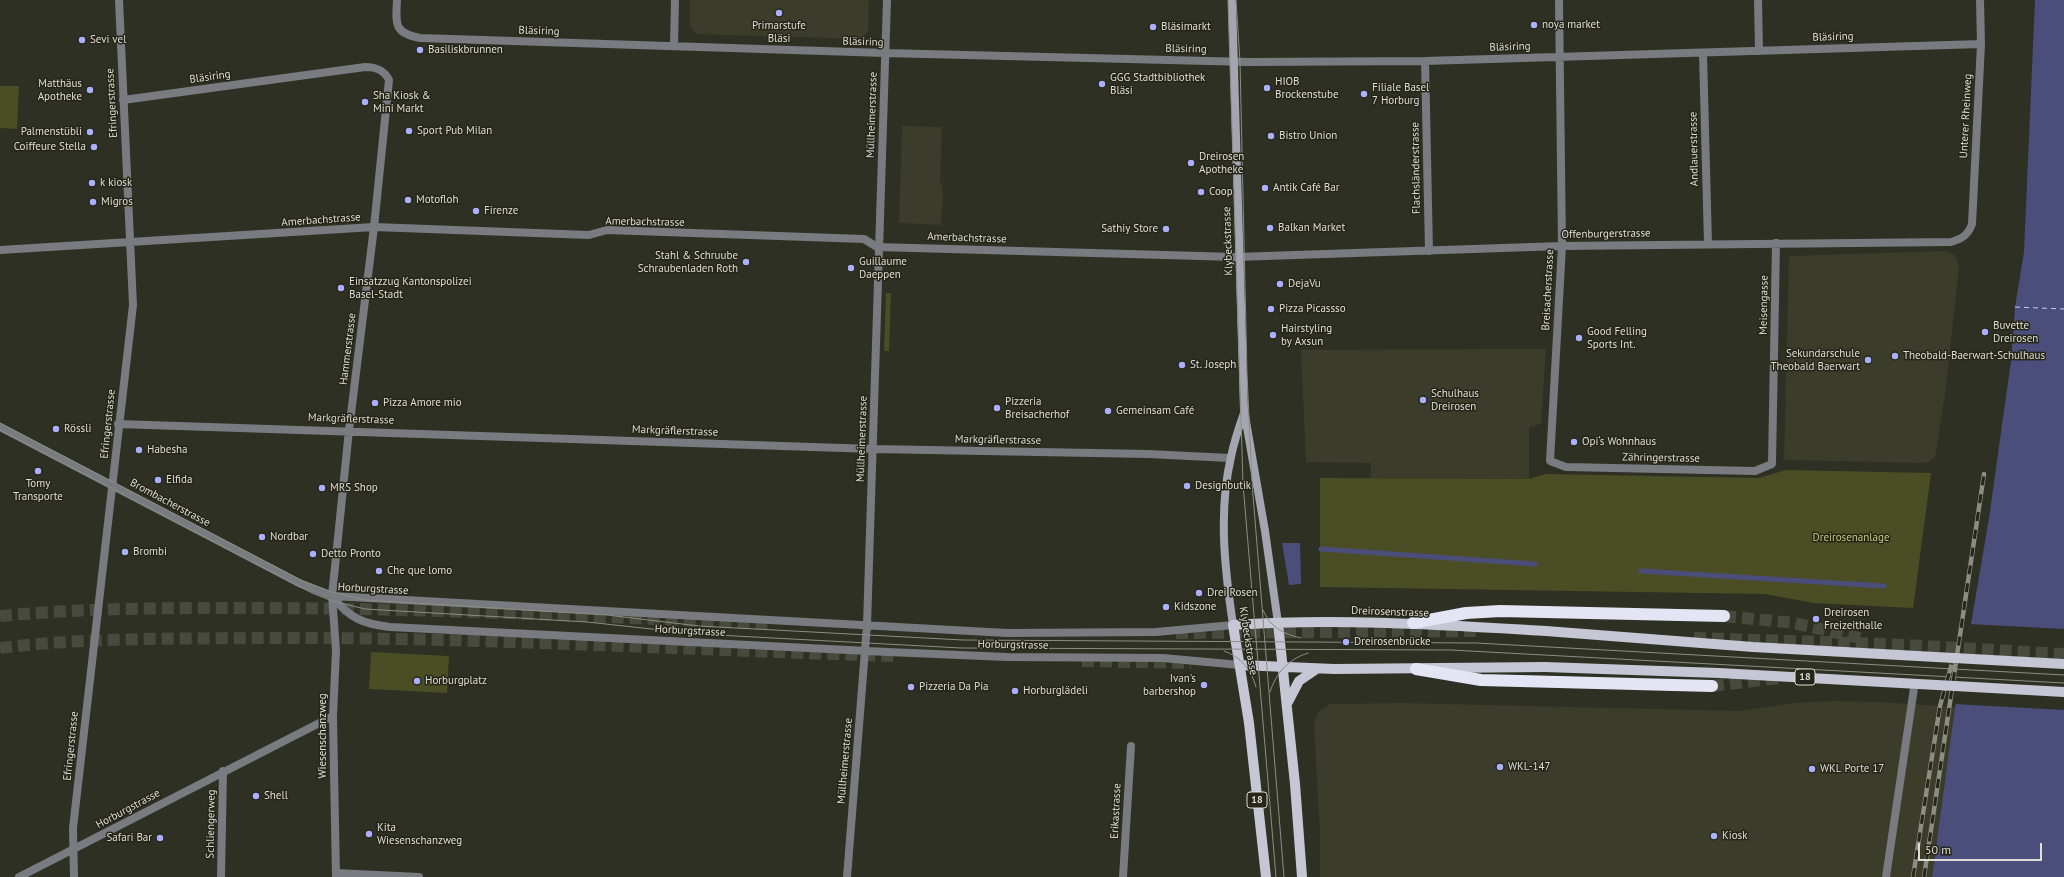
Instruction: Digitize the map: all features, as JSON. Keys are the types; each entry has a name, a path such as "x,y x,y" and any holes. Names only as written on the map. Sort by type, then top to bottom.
{"highway":[{"path":"1414,623 1466,613 1500,611 1724,616"},
{"path":"1416,669 1481,680 1712,686"}],"main road":[{"name":"Dreirosenstrasse","path":"1233,626 1278,623 1414,623 1466,628 1546,631 1753,647 2064,664"},
{"name":"Klybeckstrasse","path":"1278,623 1287,704 1302,877"},
{"name":"Klybeckstrasse","path":"1233,626 1249,723 1266,877"},
{"name":"18","path":"1240,665 1317,669 1416,669 1480,666 1545,667 1719,673 2064,692"},
{"path":"1287,704 1290,694 1299,681 1317,669"}],"street":[{"name":"Efringerstrasse","path":"74,877 75,850 73,828 118,424 133,305 119,0"},
{"name":"Bläsiring","path":"397,0 396,24 404,33 420,38 885,53 1234,62 1425,61 1981,44"},
{"path":"674,46 675,0"},
{"name":"Müllheimerstrasse","path":"847,877 867,625 887,0"},
{"name":"Klybeckstrasse","path":"1232,0 1241,257 1244,410 1265,531 1278,623"},
{"name":"Breisacherstrasse","path":"1550,461 1562,246 1560,0"},
{"path":"1758,0 1759,51"},
{"name":"Unterer Rheinweg","path":"1968,233 1972,224 1981,44 1980,0"},
{"name":"Andlauerstrasse","path":"1703,53 1708,244"},
{"name":"Flachsländerstrasse","path":"1425,61 1429,250"},
{"name":"Bläsiring","path":"123,100 372,67"},
{"name":"Hammerstrasse","path":"332,596 349,430 374,227 389,80 386,73 372,67"},
{"name":"Amerbachstrasse","path":"0,250 130,244 374,227 589,235 607,230 864,239 878,247 1241,257"},
{"name":"Offenburgerstrasse","path":"1241,257 1562,246 1951,242 1960,239 1968,233"},
{"name":"Meisengasse","path":"1772,464 1776,243"},
{"name":"Klybeckstrasse","path":"1233,626 1228,594 1224,537 1230,458 1244,410"},
{"name":"Markgräflerstrasse","path":"118,424 349,430 873,449 1148,454 1230,458"},
{"name":"Brombacherstrasse","path":"0,426 299,583 332,596"},
{"name":"Zähringerstrasse","path":"1550,461 1566,467 1755,471 1772,464"},
{"name":"Horburgstrasse","path":"332,596 1007,632 1156,632 1233,626"},
{"name":"Horburgstrasse","path":"332,596 340,607 355,619 390,627 1007,657 1163,658 1240,665"},
{"name":"Wiesenschanzweg","path":"332,596 336,650 333,716 336,875"},
{"path":"1886,877 1914,688"},
{"name":"Horburgstrasse","path":"19,877 75,850 223,771 333,716"},
{"name":"Erikastrasse","path":"1123,877 1131,746"},
{"name":"Schliengerweg","path":"221,877 223,771"},
{"path":"336,875 419,877"}],"shaded area":[{"name":"Primarstufe Bläsi","path":"690,0 869,0 868,32 859,39 696,34 690,26"},
{"path":"902,126 942,127 940,183 942,183 943,194 941,225 899,223"},
{"name":"Sekundarschule Theobald Baerwart","path":"1944,251 1955,255 1959,267 1945,394 1935,457 1928,462 1923,463 1784,460 1789,256"},
{"name":"Schulhaus Dreirosen","path":"1546,349 1541,424 1529,427 1529,479 1371,478 1371,463 1306,462 1301,350"},
{"path":"1833,701 1879,702 1955,707 1932,877 1320,877 1320,834 1314,725 1318,712 1330,704 1402,703 1739,711 1795,703"}],"green space":[{"path":"0,86 19,86 17,129 0,128"},
{"path":"886,293 891,293 889,351 884,351"},
{"name":"Dreirosenanlage","path":"1786,470 1931,473 1913,608 1814,603 1764,594 1320,587 1320,478 1529,479 1545,474 1759,478"},
{"path":"371,652 449,656 447,693 369,689"}],"water":[{"path":"2035,0 2064,0 2064,877 1932,877 1955,707 1965,677 1971,624 1989,518 2011,361 2015,307 2024,252"},
{"path":"1282,543 1300,543 1301,584 1289,585"}],"pier":[{"path":"1969,624 2064,629 2064,710 1954,704 1963,677"}],"waterway":[{"path":"1321,549 1535,564"},
{"path":"1641,571 1884,586"}],"ferry route":[{"path":"2015,307 2064,309"}],"tunnel":[{"path":"0,616 62,611 124,609 315,608 511,613 773,624"},
{"path":"1724,616 1794,623 1860,638"},
{"path":"1176,633 1479,631"},
{"path":"0,648 33,644 132,639 344,638 895,656"},
{"path":"1694,638 1888,644 2064,654"},
{"path":"1082,661 1191,663"},
{"path":"1712,686 1779,678"}],"tram line":[{"path":"1228,0 1243,484 1276,877"},
{"path":"1236,0 1240,62 1247,374 1252,483 1284,877"},
{"path":"0,423 303,581 332,592 365,600 607,615 699,626 963,640 1476,643 2064,675"},
{"path":"0,430 312,593 332,601 365,609 587,622 698,634 961,648 1451,650 2064,683"},
{"path":"1263,610 1269,621 1278,629 1301,638"},
{"path":"1224,651 1244,664 1248,669 1256,687"},
{"path":"1270,692 1279,673 1294,659 1308,653"}],"railway":[{"path":"1924,877 1984,474"},
{"path":"1913,877 1940,706 1952,663"}],"place":[{"name":"Primarstufe Bläsi","path":"779,13"},
{"name":"noya market","path":"1534,25"},
{"name":"Bläsimarkt","path":"1153,27"},
{"name":"Sevi vel","path":"82,40"},
{"name":"Basiliskbrunnen","path":"420,50"},
{"name":"GGG Stadtbibliothek Bläsi","path":"1102,84"},
{"name":"HIOB Brockenstube","path":"1267,88"},
{"name":"Matthäus Apotheke","path":"90,90"},
{"name":"Filiale Basel 7 Horburg","path":"1364,94"},
{"name":"Sha Kiosk & Mini Markt","path":"365,102"},
{"name":"Sport Pub Milan","path":"409,131"},
{"name":"Palmenstübli","path":"90,132"},
{"name":"Bistro Union","path":"1271,136"},
{"name":"Coiffeure Stella","path":"94,147"},
{"name":"Dreirosen Apotheke","path":"1191,163"},
{"name":"k kiosk","path":"92,183"},
{"name":"Antik Café Bar","path":"1265,188"},
{"name":"Coop","path":"1201,192"},
{"name":"Motofloh","path":"408,200"},
{"name":"Migros","path":"93,202"},
{"name":"Firenze","path":"476,211"},
{"name":"Balkan Market","path":"1270,228"},
{"name":"Sathiy Store","path":"1166,229"},
{"name":"Stahl & Schruube Schraubenladen Roth","path":"746,262"},
{"name":"Guillaume Daeppen","path":"851,268"},
{"name":"DejaVu","path":"1280,284"},
{"name":"Einsatzzug Kantonspolizei Basel-Stadt","path":"341,288"},
{"name":"Pizza Picassso","path":"1271,309"},
{"name":"Buvette Dreirosen","path":"1985,332"},
{"name":"Hairstyling by Axsun","path":"1273,335"},
{"name":"Good Felling Sports Int.","path":"1579,338"},
{"name":"Theobald-Baerwart-Schulhaus","path":"1895,356"},
{"name":"Sekundarschule Theobald Baerwart","path":"1868,360"},
{"name":"St. Joseph","path":"1182,365"},
{"name":"Schulhaus Dreirosen","path":"1423,400"},
{"name":"Pizza Amore mio","path":"375,403"},
{"name":"Pizzeria Breisacherhof","path":"997,408"},
{"name":"Gemeinsam Café","path":"1108,411"},
{"name":"Rössli","path":"56,429"},
{"name":"Opi‘s Wohnhaus","path":"1574,442"},
{"name":"Habesha","path":"139,450"},
{"name":"Tomy Transporte","path":"38,471"},
{"name":"Elfida","path":"158,480"},
{"name":"Designbutik","path":"1187,486"},
{"name":"MRS Shop","path":"322,488"},
{"name":"Nordbar","path":"262,537"},
{"name":"Brombi","path":"125,552"},
{"name":"Detto Pronto","path":"313,554"},
{"name":"Che que lomo","path":"379,571"},
{"name":"Drei Rosen","path":"1199,593"},
{"name":"Kidszone","path":"1166,607"},
{"name":"Dreirosen Freizeithalle","path":"1816,619"},
{"name":"Dreirosenbrücke","path":"1346,642"},
{"name":"Horburgplatz","path":"417,681"},
{"name":"Ivan's barbershop","path":"1204,685"},
{"name":"Pizzeria Da Pia","path":"911,687"},
{"name":"Horburglädeli","path":"1015,691"},
{"name":"WKL-147","path":"1500,767"},
{"name":"WKL Porte 17","path":"1812,769"},
{"name":"Shell","path":"256,796"},
{"name":"Kita Wiesenschanzweg","path":"369,834"},
{"name":"Kiosk","path":"1714,836"},
{"name":"Safari Bar","path":"160,838"}]}
